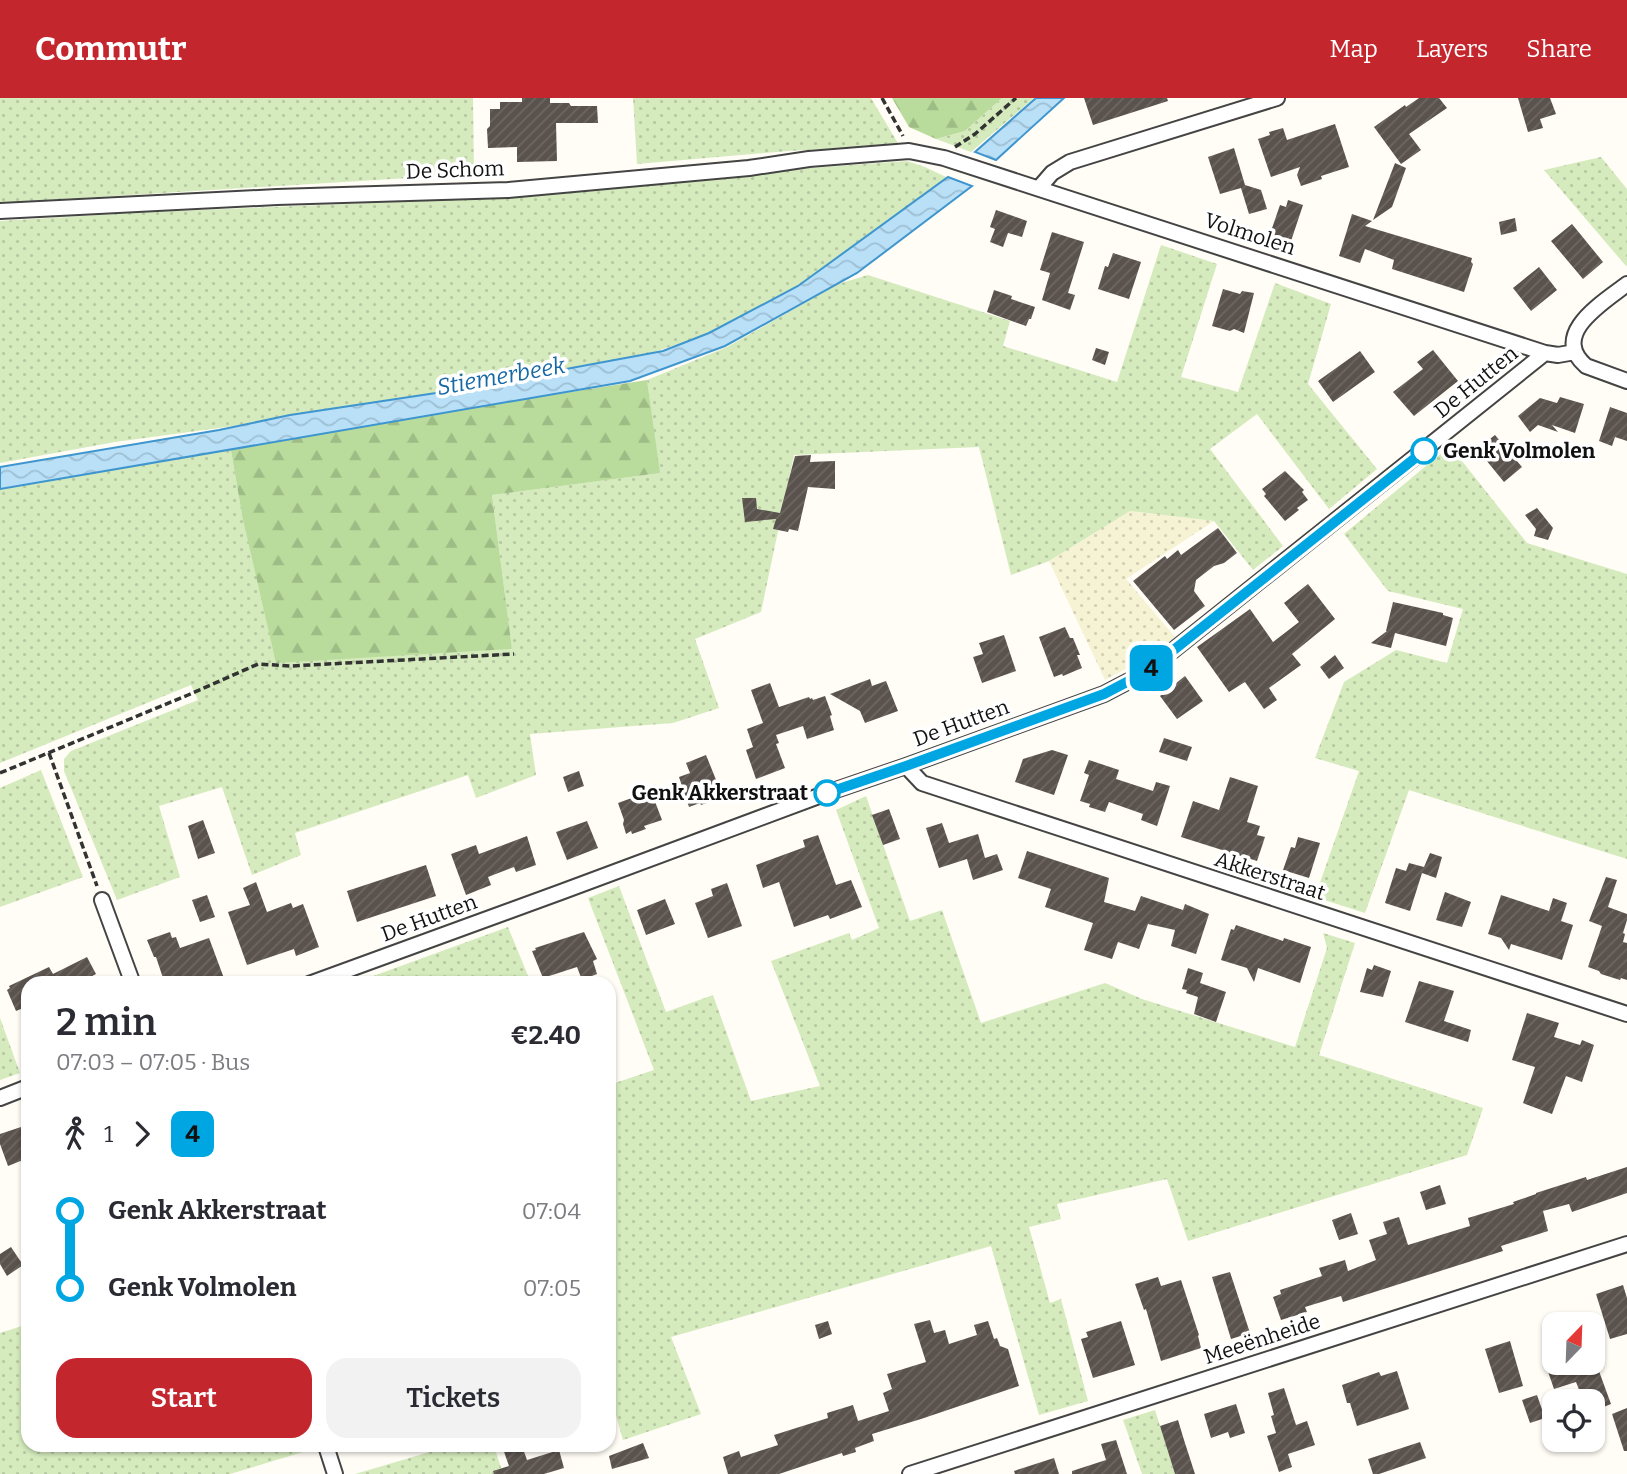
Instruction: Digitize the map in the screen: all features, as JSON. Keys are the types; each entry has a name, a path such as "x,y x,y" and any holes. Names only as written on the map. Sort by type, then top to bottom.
{"street":[{"path":"1039,188 1052,173 1070,162 1277,98"},
{"name":"Volmolen","path":"909,151 944,158 1039,188 1545,354 1575,352"},
{"name":"De Schom","path":"0,211 277,197 508,190 909,151"},
{"path":"1627,284 1581,322 1573,340 1575,352 1586,366 1627,381"},
{"name":"De Hutten","path":"331,976 1104,694 1146,672 1545,354"},
{"name":"Akkerstraat","path":"906,766 922,783 1627,1014"},
{"path":"102,900 130,976"},
{"path":"0,1098 21,1090"},
{"name":"Meeënheide","path":"910,1474 926,1472 1627,1244"},
{"path":"328,1452 335,1474"}],"path":[{"path":"883,98 909,151"},
{"path":"948,151 975,134 1016,98"},
{"path":"0,773 258,664 291,666 514,654"},
{"path":"49,753 102,900"}],"shaded area":[{"path":"1130,511 1214,521 1126,579 1175,637 1139,662 1105,680 1049,561"}],"green space":[{"path":"0,98 473,98 474,174 0,203"},
{"path":"633,98 871,98 899,145 637,164"},
{"path":"892,98 1002,98 965,131 936,139 909,127"},
{"path":"1002,98 1034,98 971,152 936,139 965,131"},
{"path":"1601,157 1627,189 1626,266 1544,170"},
{"path":"907,161 946,177 872,243 729,328 599,367 390,405 115,442 0,463 0,221 148,212 495,198"},
{"path":"1161,245 1217,264 1181,377 1238,392 1275,283 1331,304 1308,384 1377,469 1329,509 1257,414 1210,449 1283,546 1253,570 1214,521 1130,511 1049,561 1011,575 979,447 794,455 761,612 695,639 719,708 673,723 530,734 536,775 476,798 468,775 295,833 301,855 252,875 222,787 159,806 180,877 117,900 64,771 64,759 71,751 198,700 191,685 0,763 0,483 230,445 242,515 512,650 492,495 659,473 647,380 727,347 838,284 868,275 1010,321 1003,346 1117,382"},
{"path":"647,380 660,473 492,495 512,649 276,663 242,515 230,445"},
{"path":"1450,446 1527,543 1627,574 1627,859 1409,790 1365,913 1315,897 1359,771 1315,758 1344,682 1396,650 1447,663 1463,609 1388,591 1344,534"},
{"path":"41,770 83,877 0,907 0,788"},
{"path":"866,796 910,921 942,910 981,1023 1105,983 1142,999 1295,1047 1327,948 1323,933 1355,943 1319,1055 1483,1108 1467,1155 1188,1241 1167,1179 1057,1204 1061,1219 1029,1227 1050,1303 1061,1299 1088,1401 1039,1415 991,1246 671,1337 701,1414 623,1440 616,1416 616,1083 654,1070 588,898 619,886 666,1012 713,995 751,1101 820,1086 771,961 849,933 852,940 879,928 836,810"},
{"path":"508,927 528,976 373,976"},
{"path":"0,1018 20,1073 0,1080"},
{"path":"21,1326 21,1452 303,1452 230,1474 0,1474 0,1333"},
{"path":"1155,1410 1175,1474 1142,1474 1123,1420"},
{"path":"430,1452 496,1452 503,1474 355,1474"}],"water":[{"path":"1036,98 1064,98 996,160 975,152"},
{"path":"948,177 972,186 857,273 725,346 630,381 0,489 0,467 219,430 290,415 436,393 663,351 709,333 798,286"}],"building":[{"path":"522,98 550,98 550,103 597,106 598,123 556,123 557,161 517,162 517,147 488,148 487,129 490,126 490,109 500,109 500,102 522,102"},
{"path":"1084,98 1167,98 1168,101 1093,125"},
{"path":"1419,98 1439,98 1447,108 1409,134 1421,150 1401,164 1374,127"},
{"path":"1518,98 1550,98 1556,114 1540,119 1543,128 1528,132"},
{"path":"1335,124 1349,167 1301,186 1297,175 1300,167 1271,177 1258,139 1283,128 1287,140"},
{"path":"1234,148 1245,185 1261,190 1267,209 1249,214 1241,188 1220,194 1208,157"},
{"path":"1395,163 1406,168 1392,207 1373,220"},
{"path":"1288,200 1303,205 1291,241 1270,234 1280,205 1286,207"},
{"path":"996,210 1027,221 1022,237 1008,233 1003,247 990,242 995,229 990,227"},
{"path":"1352,214 1372,221 1365,226 1472,258 1473,264 1464,292 1392,269 1394,260 1365,249 1360,263 1339,256"},
{"path":"1515,218 1517,231 1501,235 1499,222"},
{"path":"1572,224 1603,262 1583,279 1551,241"},
{"path":"1052,232 1084,242 1068,293 1075,295 1070,310 1042,300 1050,273 1040,270"},
{"path":"1113,253 1141,262 1129,299 1098,289 1105,266 1108,267"},
{"path":"1539,267 1557,290 1531,311 1513,288"},
{"path":"1223,289 1240,294 1242,291 1254,293 1244,333 1212,326"},
{"path":"994,290 1035,307 1026,326 987,312"},
{"path":"1096,348 1109,352 1105,365 1092,360"},
{"path":"1433,350 1458,381 1414,416 1393,392 1423,369 1417,362"},
{"path":"1360,351 1375,372 1333,402 1318,381"},
{"path":"1560,397 1584,404 1575,433 1552,425 1558,432 1538,425 1530,432 1518,416 1540,398 1557,403"},
{"path":"1610,407 1627,413 1627,441 1615,437 1612,446 1599,441"},
{"path":"1495,435 1522,467 1504,482 1477,449"},
{"path":"811,455 810,462 835,461 835,489 808,487 798,531 773,529 776,519 745,522 742,498 756,498 757,509 780,513 795,456"},
{"path":"1285,471 1304,490 1302,492 1308,500 1285,521 1264,496 1266,494 1262,489"},
{"path":"1537,508 1553,528 1548,540 1534,536 1536,529 1525,515"},
{"path":"1218,528 1237,553 1196,580 1194,591 1205,606 1174,630 1133,581 1165,556 1167,559 1178,550 1181,555"},
{"path":"1308,584 1335,619 1292,654 1301,665 1269,688 1277,700 1264,709 1245,682 1229,692 1197,647 1250,609 1273,642 1299,622 1284,603"},
{"path":"1393,602 1443,613 1453,618 1446,646 1395,633 1391,648 1371,643 1387,631"},
{"path":"1065,627 1070,638 1073,638 1082,668 1054,677 1039,637"},
{"path":"1004,635 1016,671 982,683 973,657 983,654 979,643"},
{"path":"1335,655 1344,668 1329,679 1320,667"},
{"path":"1185,676 1203,701 1177,719 1160,696"},
{"path":"870,679 872,686 886,681 898,711 865,723 860,711 830,694"},
{"path":"770,683 779,707 809,697 813,700 825,696 834,730 807,739 803,726 776,735 779,743 776,744 785,768 756,779 746,750 753,747 747,729 763,723 751,690"},
{"path":"1164,738 1192,747 1187,761 1159,752"},
{"path":"1052,750 1068,755 1054,795 1015,782 1023,759"},
{"path":"706,755 723,797 689,807 679,777 690,773 686,763"},
{"path":"1089,760 1119,770 1116,779 1153,791 1156,782 1170,786 1157,826 1141,820 1143,814 1109,802 1105,812 1080,801 1089,775 1084,773"},
{"path":"579,771 584,786 568,792 563,777"},
{"path":"1230,777 1258,786 1247,822 1260,826 1257,835 1265,837 1257,861 1181,837 1193,801 1219,810"},
{"path":"651,791 662,820 644,826 646,829 626,834 618,803"},
{"path":"889,809 900,839 883,845 872,815"},
{"path":"203,820 215,853 198,859 188,826"},
{"path":"587,821 598,848 567,860 556,832"},
{"path":"942,823 949,843 978,834 985,858 997,854 1003,870 973,880 967,859 939,868 926,828"},
{"path":"818,835 836,885 851,880 862,907 830,919 828,915 794,927 779,882 763,888 756,865 805,847 803,840"},
{"path":"527,836 536,865 516,872 514,867 488,877 491,885 466,895 451,854 476,845 479,854"},
{"path":"1298,837 1320,843 1309,878 1283,870 1291,847 1295,848"},
{"path":"1027,851 1109,878 1104,902 1135,911 1141,896 1183,910 1185,904 1209,914 1196,954 1171,946 1175,930 1148,924 1139,949 1118,942 1112,959 1084,950 1093,923 1045,907 1051,889 1018,878"},
{"path":"1430,853 1442,857 1436,878 1422,873 1410,911 1385,903 1396,868 1406,871 1409,863 1424,867"},
{"path":"426,865 436,896 357,922 347,891"},
{"path":"1606,877 1617,880 1608,907 1627,914 1623,942 1627,943 1627,980 1601,974 1588,967 1602,926 1589,921"},
{"path":"256,882 267,912 291,903 293,908 303,904 319,947 296,956 294,949 247,965 228,912 250,905 243,888"},
{"path":"727,883 742,926 708,938 695,903 713,896 711,889"},
{"path":"1445,892 1471,902 1462,927 1436,920"},
{"path":"207,895 215,917 200,922 192,900"},
{"path":"1501,895 1549,911 1553,898 1567,903 1561,921 1573,925 1562,960 1511,944 1509,950 1501,938 1488,934"},
{"path":"665,899 675,924 646,935 637,910"},
{"path":"1236,925 1283,941 1284,938 1311,947 1300,983 1258,968 1254,982 1247,968 1221,960 1231,929 1234,930"},
{"path":"170,932 172,938 176,937 180,948 209,938 223,976 162,976 147,940"},
{"path":"584,932 597,959 593,961 597,974 580,976 577,967 542,976 532,951 536,950 535,948"},
{"path":"87,957 96,974 30,976 49,967 53,974"},
{"path":"1374,965 1391,971 1383,997 1360,992 1367,968 1372,970"},
{"path":"1188,968 1203,973 1200,983 1226,992 1216,1022 1194,1014 1198,997 1182,989"},
{"path":"21,980 21,1009 16,1011 7,990 9,986"},
{"path":"1419,981 1454,991 1444,1021 1471,1030 1468,1042 1405,1022"},
{"path":"1527,1013 1559,1023 1554,1037 1580,1045 1582,1040 1594,1045 1582,1082 1566,1076 1552,1114 1523,1103 1535,1067 1512,1060"},
{"path":"21,1127 21,1161 8,1166 0,1144 0,1134"},
{"path":"1627,1167 1627,1193 1572,1212 1569,1204 1543,1211 1548,1231 1501,1246 1503,1251 1343,1302 1341,1296 1305,1307 1307,1312 1281,1320 1273,1297 1281,1294 1280,1290 1322,1276 1319,1268 1345,1260 1348,1271 1376,1260 1369,1240 1387,1234 1383,1222 1399,1217 1408,1245 1470,1226 1468,1218 1514,1204 1513,1202 1536,1193"},
{"path":"1440,1185 1446,1204 1426,1210 1420,1192"},
{"path":"1351,1213 1358,1234 1339,1240 1332,1220"},
{"path":"11,1247 21,1266 7,1276 0,1264 0,1254"},
{"path":"1230,1272 1250,1333 1231,1339 1212,1277"},
{"path":"1158,1277 1161,1286 1181,1280 1201,1348 1161,1361 1146,1309 1144,1310 1135,1284"},
{"path":"1623,1285 1627,1298 1627,1334 1610,1339 1605,1312 1602,1312 1596,1294"},
{"path":"930,1320 934,1333 945,1330 949,1344 977,1335 974,1325 988,1321 994,1339 997,1338 1000,1346 1008,1349 1019,1386 872,1434 874,1441 843,1456 842,1453 779,1474 728,1474 723,1457 739,1451 741,1457 778,1445 774,1435 828,1418 827,1413 853,1405 858,1421 889,1411 883,1393 892,1389 887,1374 926,1362 914,1324"},
{"path":"828,1321 832,1334 819,1339 815,1325"},
{"path":"1121,1321 1135,1365 1093,1378 1081,1339 1088,1337 1086,1332"},
{"path":"1510,1341 1523,1386 1499,1393 1485,1349"},
{"path":"1397,1371 1409,1409 1357,1426 1342,1385 1379,1372 1381,1376"},
{"path":"1550,1376 1601,1376 1611,1404 1605,1406 1605,1389 1579,1389 1576,1382 1554,1389"},
{"path":"1284,1388 1296,1425 1307,1421 1315,1445 1288,1454 1292,1467 1279,1472 1267,1436 1276,1433 1268,1393"},
{"path":"1537,1395 1542,1419 1530,1423 1522,1400"},
{"path":"1236,1404 1245,1433 1230,1438 1228,1432 1211,1438 1204,1414"},
{"path":"1627,1408 1627,1451 1624,1451 1612,1414"},
{"path":"1178,1420 1195,1474 1175,1474 1160,1426"},
{"path":"1116,1440 1127,1474 1072,1474 1072,1471 1106,1460 1101,1444"},
{"path":"1420,1442 1426,1458 1373,1474 1368,1459"},
{"path":"643,1443 649,1458 612,1469 609,1456"},
{"path":"504,1452 524,1452 527,1460 560,1452 564,1468 544,1474 494,1474 493,1471 509,1466"},
{"path":"1054,1458 1059,1474 1015,1474 1014,1471"}],"bus line":[{"name":"4","path":"827,793 1104,694 1146,672 1424,451"}],"place":[{"name":"Genk Volmolen","path":"1424,451"},
{"name":"Genk Akkerstraat","path":"827,793"}],"water label":[{"name":"Stiemerbeek","path":"501,376"}]}
